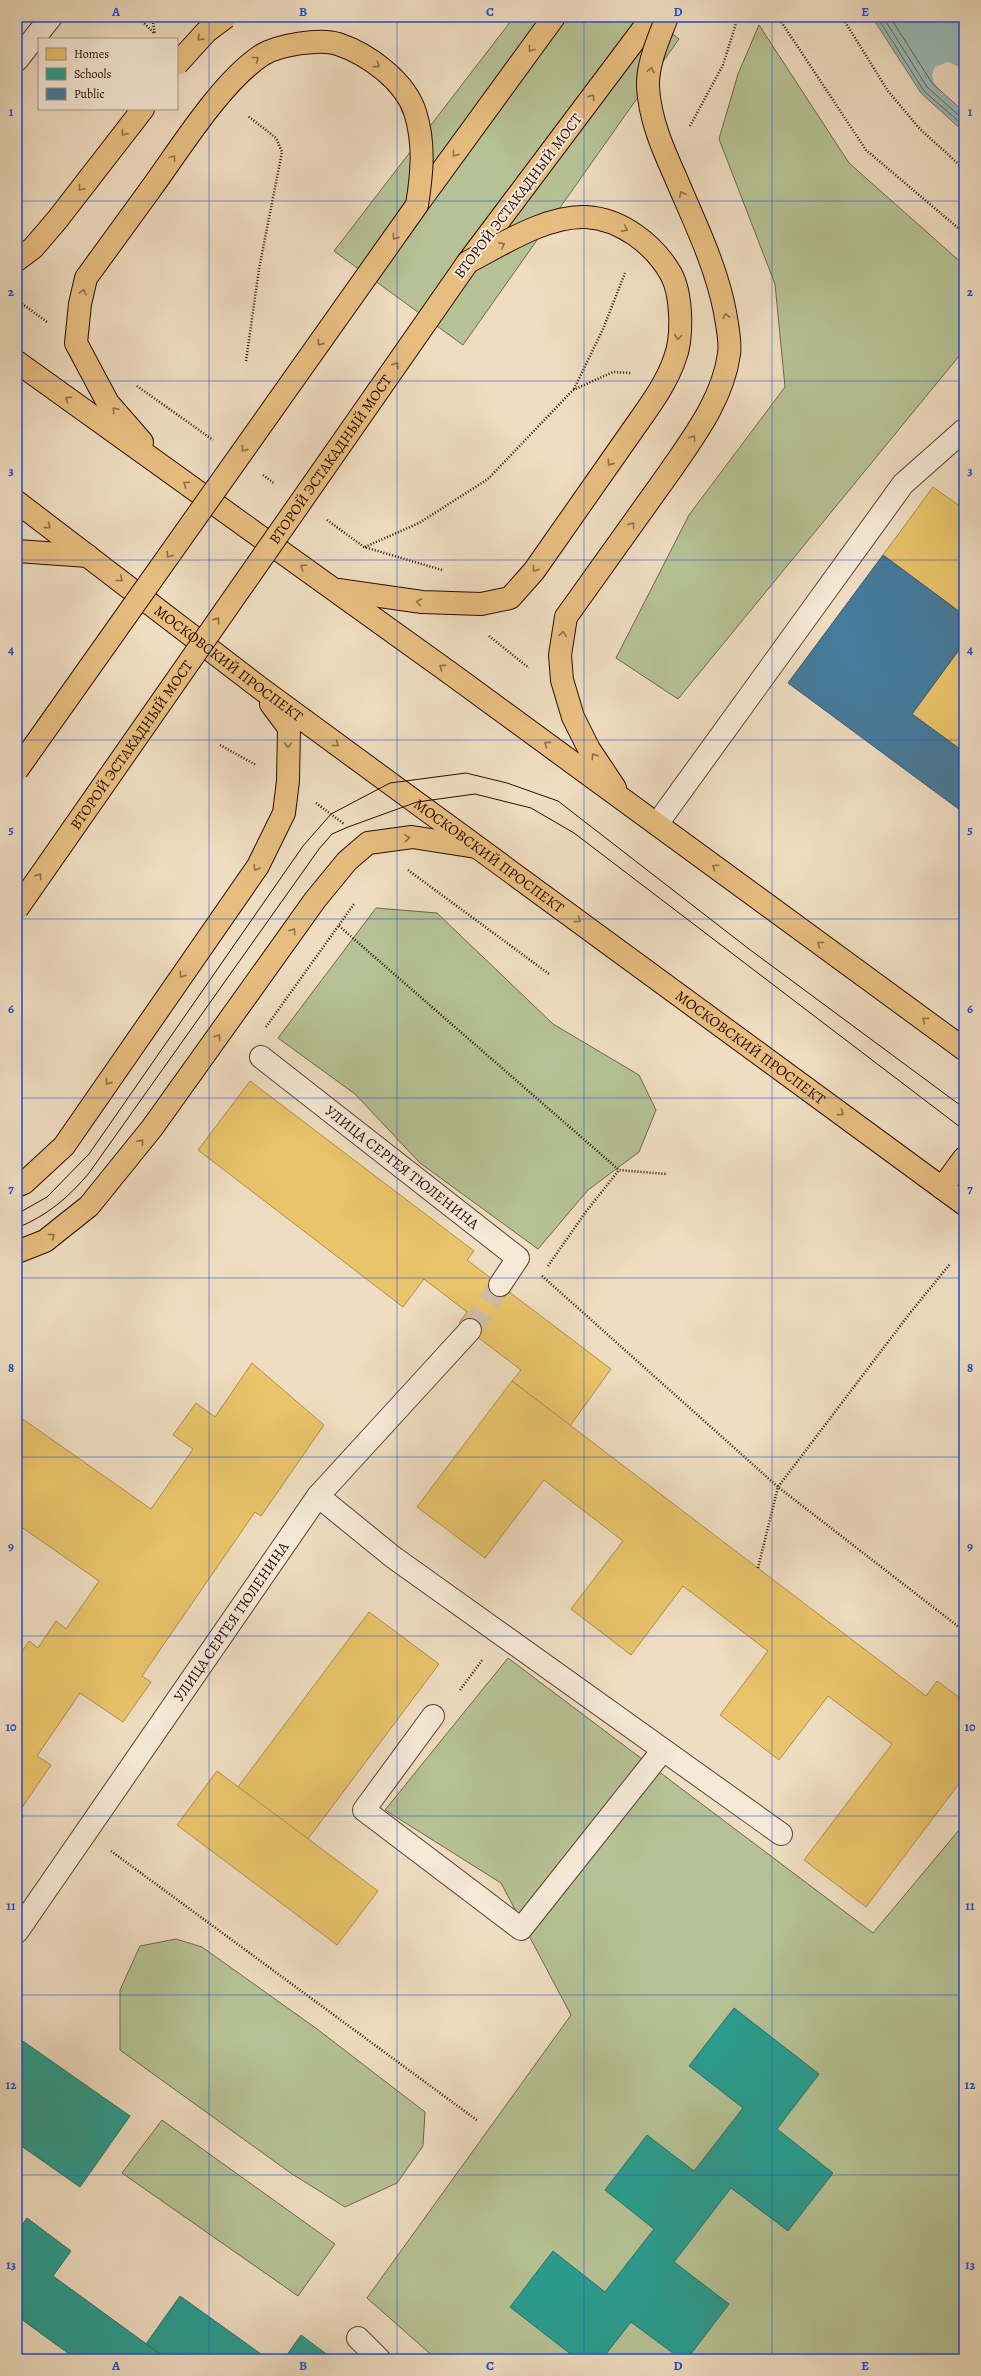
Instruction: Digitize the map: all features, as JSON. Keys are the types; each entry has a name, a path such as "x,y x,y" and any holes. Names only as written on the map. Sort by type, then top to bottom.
{"main road":[{"path":"178,63 206,32 226,17"},
{"path":"17,770 417,205 554,17"},
{"name":"ВТОРОЙ ЭСТАКАДНЫЙ МОСТ","path":"17,909 468,262 652,17"},
{"path":"624,800 589,749 573,717 562,680 560,655 566,617 701,427 724,376 729,353 727,326 721,291 708,254 659,140 651,114 648,85 654,53 667,17"},
{"path":"168,472 108,403 76,344 80,304 86,278 223,92 263,54 286,46 308,42 337,43 381,67 398,85 415,111 421,139 423,169 417,205"},
{"path":"17,260 33,248 57,220 142,110"},
{"path":"335,590 422,602 481,604 510,598 534,571 661,390 676,357 680,321 678,300 672,275 651,248 633,233 610,222 586,217 558,220 520,236 468,262"},
{"path":"17,362 168,472 335,590 964,1049"},
{"name":"МОСКОВСКИЙ ПРОСПЕКТ","path":"17,502 260,688 479,847 964,1204"},
{"path":"17,551 88,556"},
{"path":"17,1186 24,1184 64,1146 258,866 284,813 288,782 289,728 260,688"},
{"path":"17,1252 45,1241 89,1206 152,1128 315,900 347,861 368,843 412,838 479,847"},
{"path":"942,1188 964,1158"}],"street":[{"path":"17,60 51,17"},
{"path":"657,824 903,484 964,430"},
{"name":"УЛИЦА СЕРГЕЯ ТЮЛЕНИНА","path":"261,1057 518,1258"},
{"path":"500,1285 518,1258"},
{"name":"УЛИЦА СЕРГЕЯ ТЮЛЕНИНА","path":"20,1922 86,1833 318,1496 470,1330"},
{"path":"318,1496 393,1557 781,1834"},
{"path":"433,1716 364,1810 521,1929 663,1750"},
{"path":"358,2338 379,2359"}],"path":[{"path":"138,17 155,34 152,17"},
{"path":"690,126 723,65 738,17"},
{"path":"778,17 866,150 964,233"},
{"path":"842,17 888,91 920,129 964,169"},
{"path":"246,361 259,269 282,152 276,138 248,116"},
{"path":"364,547 420,523 488,479 573,390 603,329 625,273"},
{"path":"573,390 613,372 631,373"},
{"path":"489,636 534,672"},
{"path":"305,972 339,926 619,1170 666,1174"},
{"path":"542,1276 585,1213 619,1170"},
{"path":"518,1258 542,1276 778,1487 964,1631"},
{"path":"758,1568 778,1487 910,1313 950,1264"},
{"path":"460,1690 502,1635"},
{"path":"86,1833 478,2121"}],"green space":[{"path":"514,17 651,17 679,39 463,345 334,251"},
{"path":"759,25 849,163 964,265 964,350 678,699 616,658 689,515 785,387 775,284 719,139 738,74"},
{"path":"376,908 437,913 553,1024 639,1075 656,1110 639,1152 588,1190 538,1249 420,1163 355,1094 278,1038"},
{"path":"508,1658 873,1933 964,1824 964,2359 436,2359 367,2298 571,2015 501,1883 385,1810"},
{"path":"176,1939 202,1947 317,2029 425,2112 423,2146 397,2183 345,2207 292,2174 120,2050 120,1990 140,1946"},
{"path":"162,2120 335,2244 298,2296 122,2173"}],"water":[{"path":"872,17 964,17 964,132 921,93"}],"pier":[{"path":"948,62 957,66 964,72 964,113 942,93 934,83 932,74 935,67"}],"building: Homes":[{"path":"933,487 964,509 964,615 883,555"},
{"path":"964,643 964,752 912,714"},
{"path":"250,1081 474,1251 467,1260 611,1369 570,1426 512,1381 521,1370 459,1323 467,1312 424,1279 403,1307 198,1150"},
{"path":"252,1363 324,1425 261,1516 255,1512 142,1676 151,1682 123,1722 80,1693 37,1756 51,1765 17,1815 17,1659 29,1641 38,1648 56,1621 66,1629 99,1581 17,1524 17,1415 151,1509 193,1449 173,1435 196,1403 215,1417"},
{"path":"512,1381 926,1696 937,1681 964,1701 964,1777 866,1907 804,1860 892,1744 828,1696 779,1760 720,1715 768,1651 683,1586 631,1655 571,1609 623,1541 544,1480 485,1558 417,1507"},
{"path":"369,1612 439,1664 308,1839 238,1787"},
{"path":"217,1771 378,1891 337,1945 177,1825"}],"building: Schools":[{"path":"734,2008 819,2074 777,2129 833,2173 788,2231 731,2188 674,2262 729,2304 687,2359 681,2359 631,2322 602,2359 577,2359 510,2307 553,2251 605,2292 654,2229 605,2190 647,2135 694,2171 743,2108 689,2066"},
{"path":"17,2037 130,2116 80,2187 17,2143"},
{"path":"27,2218 71,2251 53,2276 167,2359 76,2359 17,2316 17,2231"},
{"path":"180,2296 268,2359 167,2359 146,2344"},
{"path":"301,2335 333,2359 284,2359"}],"building: Public":[{"path":"883,555 964,615 964,643 912,714 964,752 964,813 788,683"}],"tunnel":[{"path":"470,1330 500,1285"}],"tram line":[{"path":"17,1214 47,1197 89,1154 303,846 331,814 390,783 466,773 507,783 558,801 749,949 964,1108"},
{"path":"17,1228 57,1205 89,1173 319,849 332,834 417,802 475,794 531,808 574,833 964,1130"}]}
